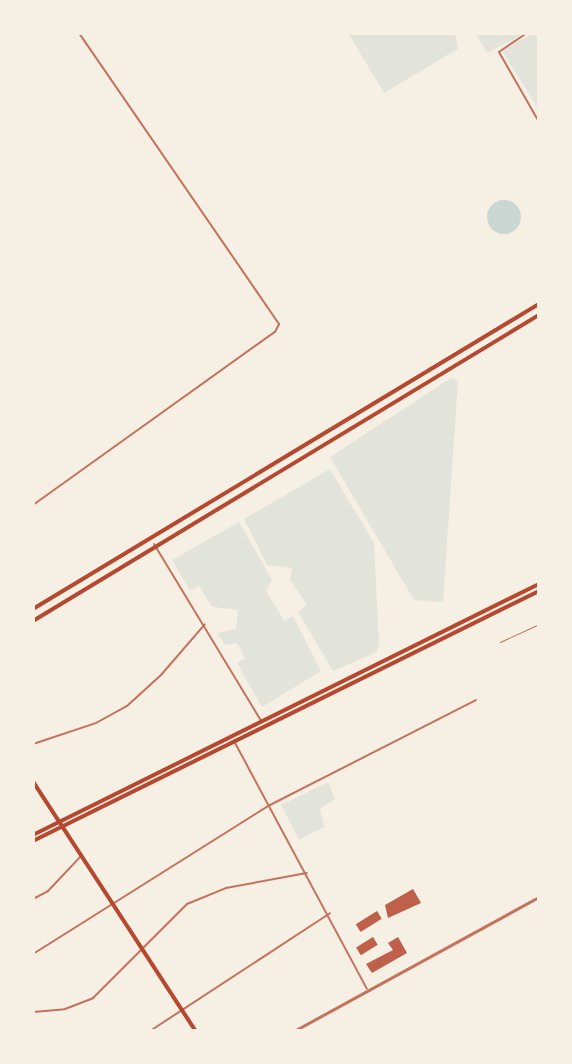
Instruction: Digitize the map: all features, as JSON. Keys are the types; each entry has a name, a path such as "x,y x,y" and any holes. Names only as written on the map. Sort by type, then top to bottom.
{"main road":[{"path":"33,609 539,304"},
{"path":"33,621 154,544 539,315"},
{"path":"484,337 486,347"},
{"path":"463,350 466,358"},
{"path":"33,835 539,584"},
{"path":"33,841 539,591"},
{"path":"483,612 485,618"},
{"path":"33,781 196,1031"}],"street":[{"path":"33,505 275,332 279,324 79,33"},
{"path":"527,33 499,52 539,122"},
{"path":"154,544 205,624 262,722"},
{"path":"33,744 96,723 127,706 161,676 205,624"},
{"path":"33,954 270,805 475,700"},
{"path":"232,737 330,914 368,990"},
{"path":"33,899 48,891 82,855"},
{"path":"34,1013 65,1009 93,998 170,917 200,897 307,873"},
{"path":"294,1031 539,897"},
{"path":"150,1031 330,914"}],"lane":[{"path":"500,642 539,624"}],"shaded area":[{"path":"348,33 455,33 458,49 384,93"},
{"path":"475,33 526,33 487,53"},
{"path":"533,33 539,33 539,110 502,51"},
{"path":"504,200 516,205 521,217 516,229 504,234 492,229 487,217 492,205"},
{"path":"451,378 458,381 443,602 414,600 330,457"},
{"path":"330,469 374,543 379,641 377,652 333,671 298,612 307,605 290,580 292,568 267,565 244,519"},
{"path":"239,522 272,580 266,591 284,621 293,616 321,671 262,707 237,663 245,658 237,643 225,645 217,633 236,629 238,610 212,607 199,586 190,591 172,560"},
{"path":"328,782 335,799 320,809 324,827 299,840 281,805"}],"building":[{"path":"413,889 421,903 388,918 385,905"},
{"path":"377,911 382,919 361,932 356,924"},
{"path":"373,937 378,945 361,955 356,948"},
{"path":"398,937 407,953 372,973 366,964 393,950 388,943"}]}
